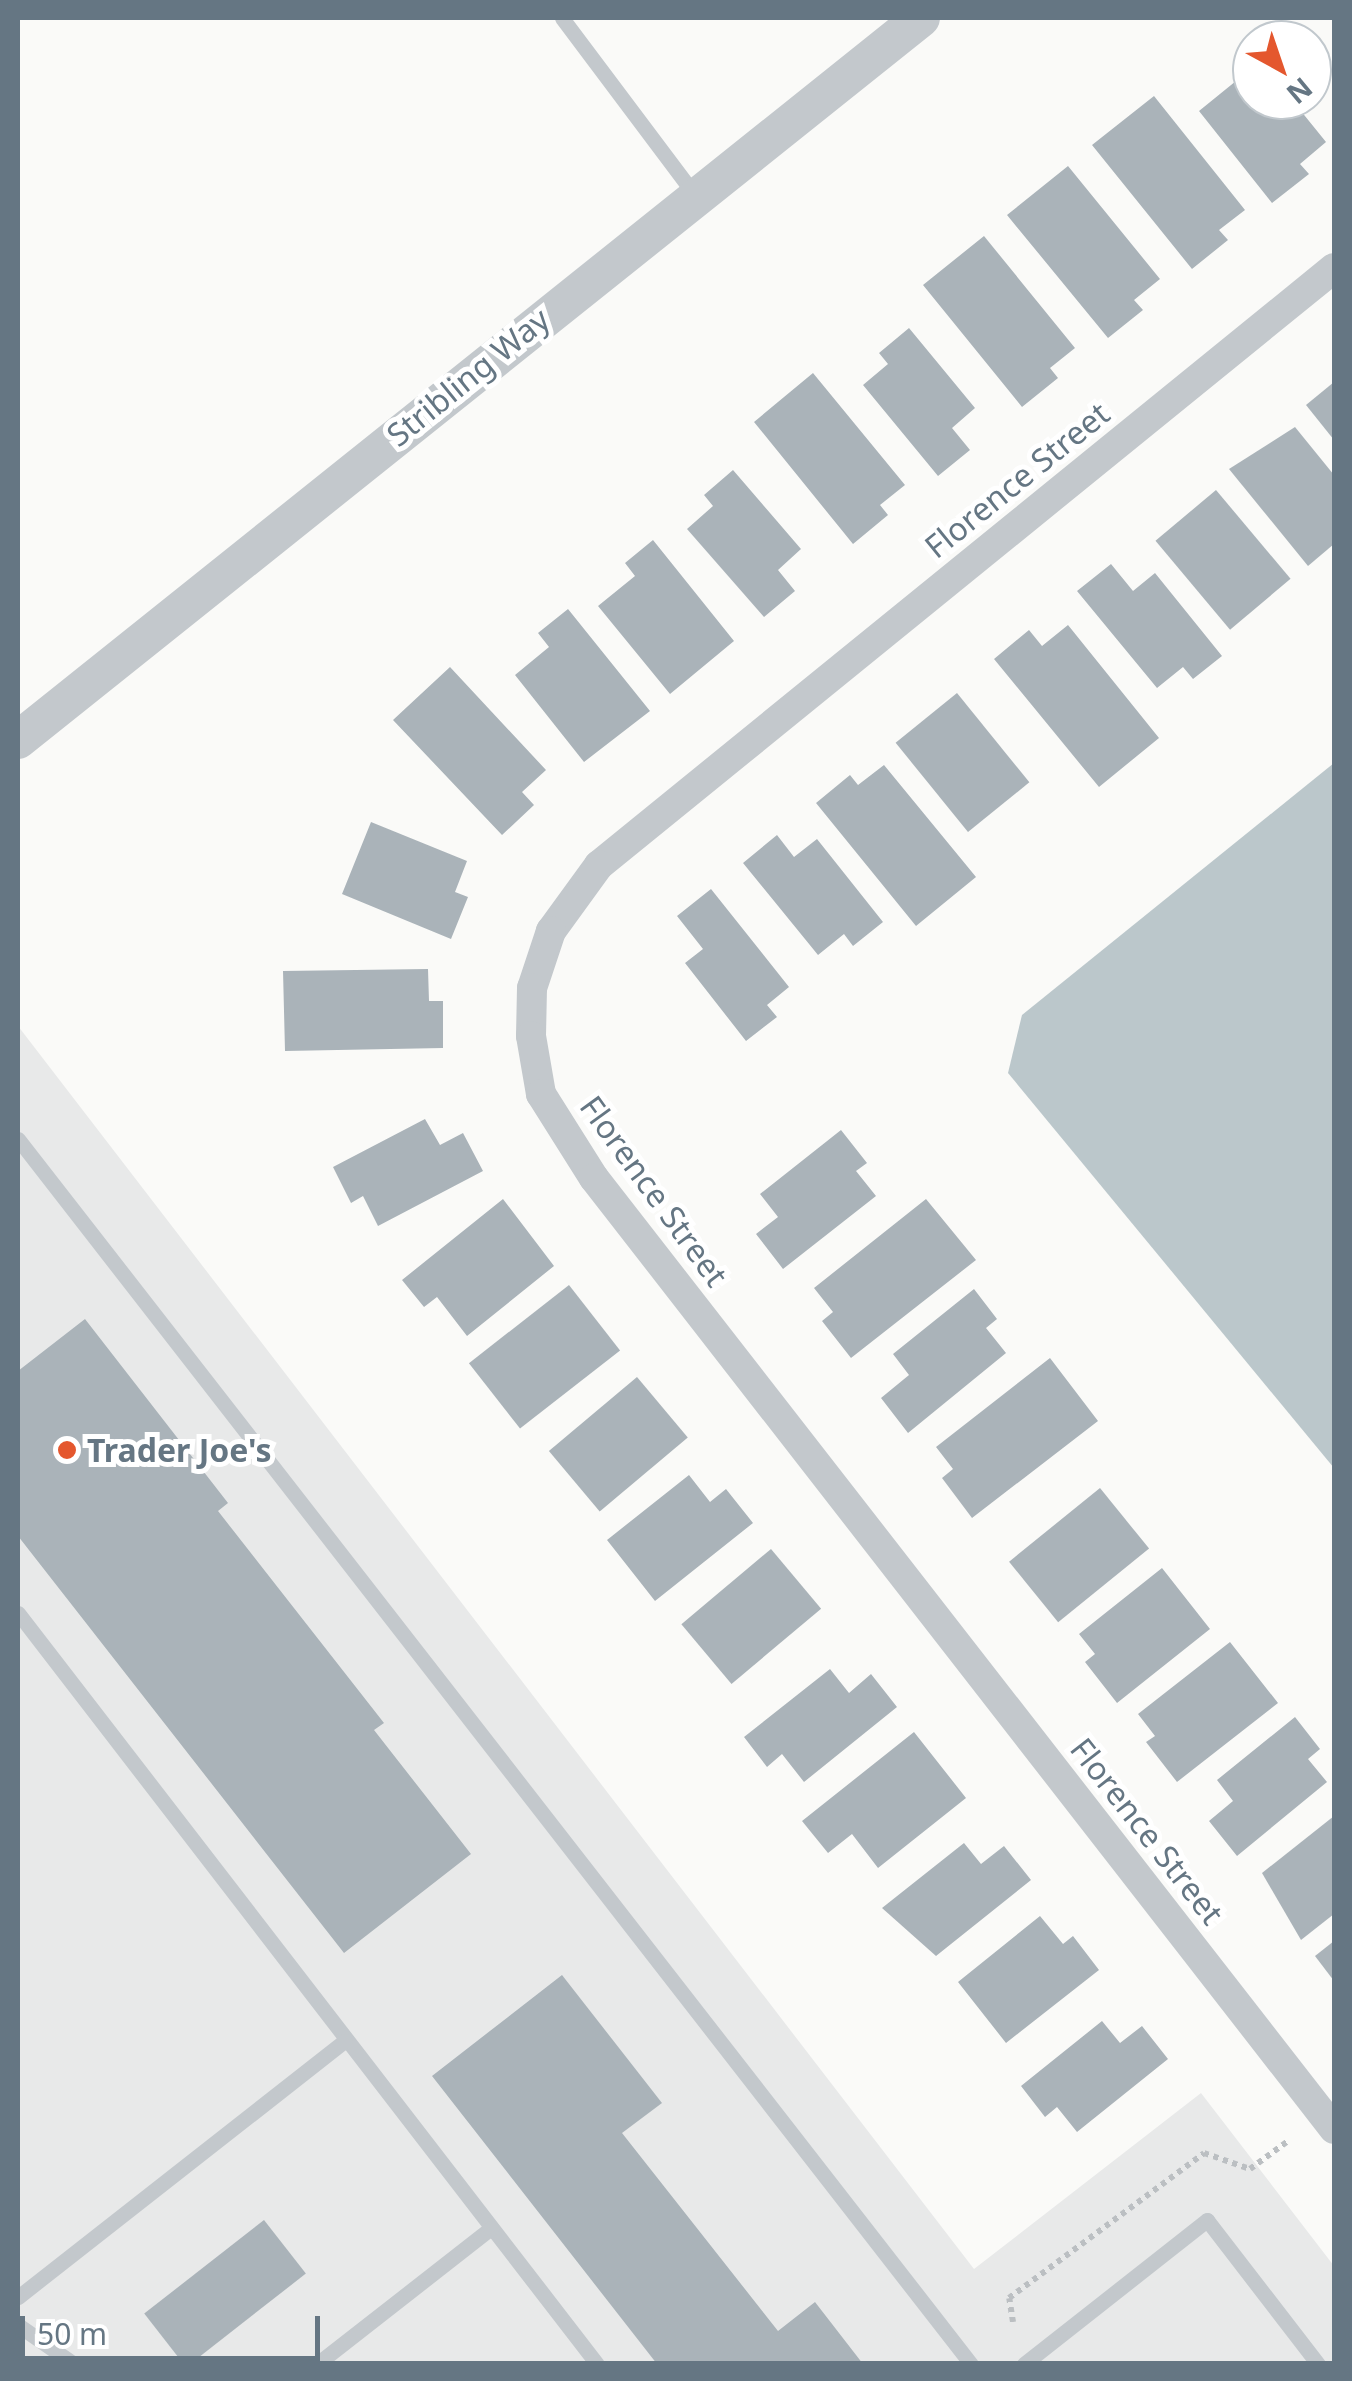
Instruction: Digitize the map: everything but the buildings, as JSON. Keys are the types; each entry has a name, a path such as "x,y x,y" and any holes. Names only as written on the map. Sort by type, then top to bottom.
{"street":[{"name":"Stribling Way","path":"18,740 695,195 922,18"},
{"name":"Florence Street","path":"1334,268 599,865 552,931 532,988 530,1036 542,1094 594,1178 1334,2129"}],"lane":[{"path":"562,18 695,195"},
{"path":"18,1138 971,2364"},
{"path":"18,1612 597,2364"},
{"path":"18,2297 346,2041"},
{"path":"1024,2364 1207,2220 1318,2364"},
{"path":"318,2364 492,2228"},
{"path":"18,2325 74,2364"}],"path":[{"path":"1014,2322 1009,2298 1204,2153 1250,2169 1288,2141"}],"shaded area":[{"path":"1334,763 1334,1468 1008,1073 1022,1015"},
{"path":"18,1026 974,2269 1201,2093 1334,2266 1334,2363 18,2363"}],"place":[{"name":"Trader Joe's","path":"67,1450"}]}
